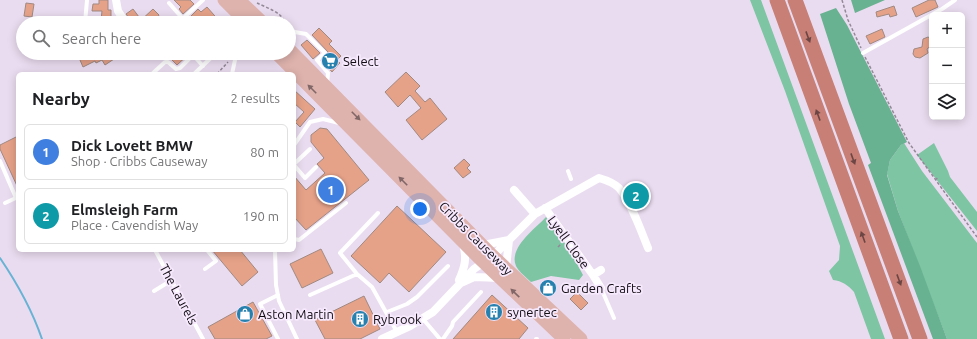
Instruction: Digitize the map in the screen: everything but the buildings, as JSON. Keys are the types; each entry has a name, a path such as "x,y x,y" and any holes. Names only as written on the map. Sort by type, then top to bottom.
{"highway":[{"path":"777,0 901,339"},
{"path":"795,0 920,339"}],"main road":[{"path":"224,0 239,16"},
{"path":"239,0 256,16"},
{"name":"Cribbs Causeway","path":"296,56 483,245 489,259"},
{"name":"Cribbs Causeway","path":"282,60 292,72"},
{"name":"Cribbs Causeway","path":"296,76 348,125 462,241 489,259 564,339"},
{"name":"Cribbs Causeway","path":"503,273 581,339"}],"street":[{"path":"116,0 118,11 121,16"},
{"path":"382,339 423,319 433,312 454,288 474,269 489,259 536,214 576,188 600,178 609,181 618,187 626,197 648,248"},
{"path":"514,190 536,214"},
{"name":"Lyell Close","path":"545,208 601,288"},
{"path":"483,245 509,240"},
{"path":"454,288 474,277 503,273 509,240"},
{"path":"454,288 464,270 466,261 462,241"},
{"name":"Lyell Close","path":"593,275 601,270"}],"lane":[{"path":"86,16 88,0"},
{"path":"863,53 942,9 954,0"},
{"path":"186,16 201,1"},
{"path":"169,3 180,16"},
{"path":"296,32 306,34 325,53 317,60 328,73 327,87"},
{"path":"154,72 165,62 168,62 176,69 180,68 188,60"},
{"path":"198,60 203,66"},
{"path":"196,72 209,60"},
{"path":"233,72 235,65 235,60"},
{"path":"296,142 310,122 324,119 348,125"},
{"path":"296,163 310,150"},
{"path":"0,161 16,195"},
{"path":"296,167 305,178 316,167"},
{"path":"568,172 571,178"},
{"path":"5,203 16,198"},
{"path":"296,239 299,240 346,204"},
{"path":"378,213 340,253 357,274 372,287 397,332"},
{"name":"The Laurels","path":"156,252 203,339"},
{"path":"205,269 216,261 209,252"},
{"path":"275,252 274,268 279,301 296,339"},
{"path":"387,312 407,304 417,297 448,266"},
{"path":"310,295 357,274"},
{"path":"154,291 172,280"},
{"name":"Lyell Close","path":"601,288 614,318"},
{"path":"443,339 452,326 452,322 482,292"},
{"path":"278,295 260,304 278,339"},
{"path":"423,319 440,339"}],"path":[{"path":"252,0 281,16"},
{"path":"842,0 848,20 863,53 909,143 977,237"},
{"path":"219,72 229,60"},
{"path":"935,180 939,177"}],"green space":[{"path":"750,0 761,0 885,339 871,339 854,292 845,284 833,280 829,271 839,260 840,246 785,91"},
{"path":"851,0 885,0 855,13"},
{"path":"836,8 847,25 907,142 901,145 890,160 887,175 898,211 947,339 933,339 868,165 871,163 849,104 820,14"},
{"path":"904,143 922,171 977,243 977,339 947,339 898,211 887,174 890,160"},
{"path":"934,143 950,177 977,212 977,231 917,155"},
{"path":"546,217 569,249 583,275 579,280 551,276 531,282 516,266 516,252 519,245"}],"waterway":[{"path":"0,258 24,297 42,339"}],"place":[{"name":"Select","path":"330,61"},
{"name":"Dick Lovett BMW","path":"331,190"},
{"name":"Elmsleigh Farm","path":"636,196"},
{"name":"Garden Crafts","path":"548,288"},
{"name":"synertec","path":"494,312"},
{"name":"Aston Martin","path":"245,314"},
{"name":"Rybrook","path":"360,319"}]}
